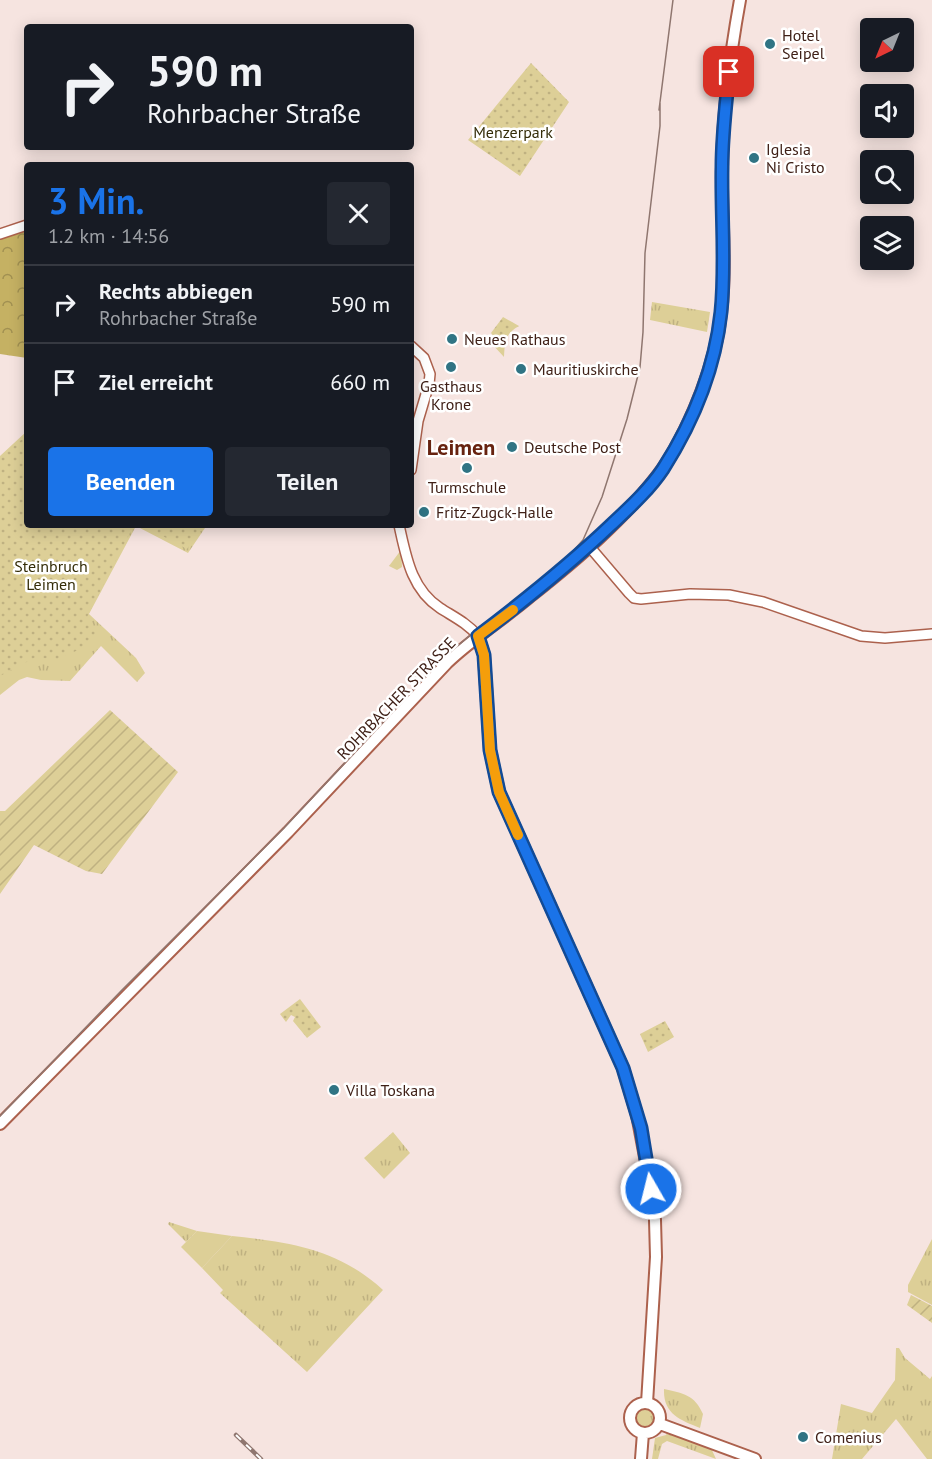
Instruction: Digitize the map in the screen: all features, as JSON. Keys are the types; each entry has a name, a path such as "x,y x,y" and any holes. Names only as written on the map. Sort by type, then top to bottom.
{"main road":[{"name":"ROHRBACHER STRASSE","path":"0,1124 288,832 447,663 478,636 532,596 589,546 633,504 663,469 680,441 704,389 715,349 721,313 723,127 731,53 740,0"},
{"path":"478,636 484,655 490,750 499,792 623,1068 641,1128 654,1209 656,1257 647,1403"},
{"path":"647,1403 658,1409 660,1424 652,1432 643,1433 633,1427 630,1416 636,1406 647,1403"},
{"path":"660,1424 754,1459"},
{"path":"641,1459 643,1433"}],"street":[{"path":"0,234 24,226"},
{"path":"414,348 420,352 429,369 430,379 418,421 414,449"},
{"path":"400,528 411,572 418,587 432,602 462,620 478,636"},
{"path":"589,546 629,593 638,599 690,594 729,595 764,602 861,636 885,638 932,634"}],"green space":[{"name":"Menzerpark","path":"531,63 569,102 520,176 468,140"},
{"path":"24,231 24,358 0,354 0,238"},
{"path":"652,302 710,312 707,332 650,320"},
{"path":"503,317 519,326 507,338 504,357 492,344 496,339 491,333"},
{"name":"Steinbruch Leimen","path":"24,434 24,528 135,528 89,614 136,658 145,673 137,682 101,646 70,681 27,677 19,680 0,695 0,456"},
{"name":"Steinbruch Leimen","path":"24,438 24,528 132,528 86,619 100,635 78,650 57,660 36,657 0,676 0,458"},
{"name":"Steinbruch Leimen","path":"140,528 205,528 188,553"},
{"path":"148,528 200,528 187,549"},
{"path":"401,550 402,567 397,570 389,566"},
{"path":"110,710 178,772 102,874 86,871 34,845 0,894 0,811 5,811"},
{"path":"300,999 321,1027 307,1038 293,1021 295,1017 291,1015 286,1022 280,1014"},
{"path":"665,1021 674,1037 648,1052 640,1034"},
{"path":"393,1132 410,1153 384,1179 364,1158"},
{"path":"169,1222 197,1231 186,1242 168,1224"},
{"path":"197,1231 232,1236 202,1268 181,1247"},
{"path":"232,1236 293,1245 331,1256 366,1276 383,1290 307,1372 220,1293 223,1290 202,1268"},
{"path":"932,1239 932,1305 908,1292 908,1285"},
{"path":"911,1295 932,1306 932,1323 907,1305"},
{"path":"896,1348 899,1348 905,1358 930,1379 932,1376 932,1459 927,1459 896,1419 862,1459 832,1459 841,1404 872,1413 895,1380"},
{"path":"664,1389 683,1394 696,1403 703,1414 700,1428 674,1415 666,1405"},
{"path":"641,1409 649,1409 654,1414 652,1425 641,1427 636,1422 636,1414"},
{"path":"667,1433 711,1448 716,1459 667,1441 662,1444 658,1459 652,1459 655,1438"}],"tram line":[{"path":"659,110 673,0"},
{"path":"0,1116 284,828 442,659 541,582 583,540 602,497 627,419 640,367 645,253 660,126 660,103"}],"railway":[{"path":"236,1435 261,1459"}],"slow traffic":[{"path":"513,610 478,636 484,655 490,750 499,792 518,835"}],"place":[{"name":"Hotel Seipel","path":"770,44"},
{"name":"Iglesia Ni Cristo","path":"754,158"},
{"name":"Neues Rathaus","path":"452,339"},
{"name":"Gasthaus Krone","path":"451,367"},
{"name":"Mauritiuskirche","path":"521,369"},
{"name":"Deutsche Post","path":"512,447"},
{"name":"Turmschule","path":"467,468"},
{"name":"Fritz-Zugck-Halle","path":"424,512"},
{"name":"Villa Toskana","path":"334,1090"},
{"name":"Comenius","path":"803,1437"}],"district":[{"name":"Leimen","path":"461,447"}],"route":[{"path":"651,1189 641,1128 623,1068 499,792 490,750 484,655 478,636 532,596 633,504 663,469 680,441 704,389 715,349 721,313 723,127 729,72"}]}
